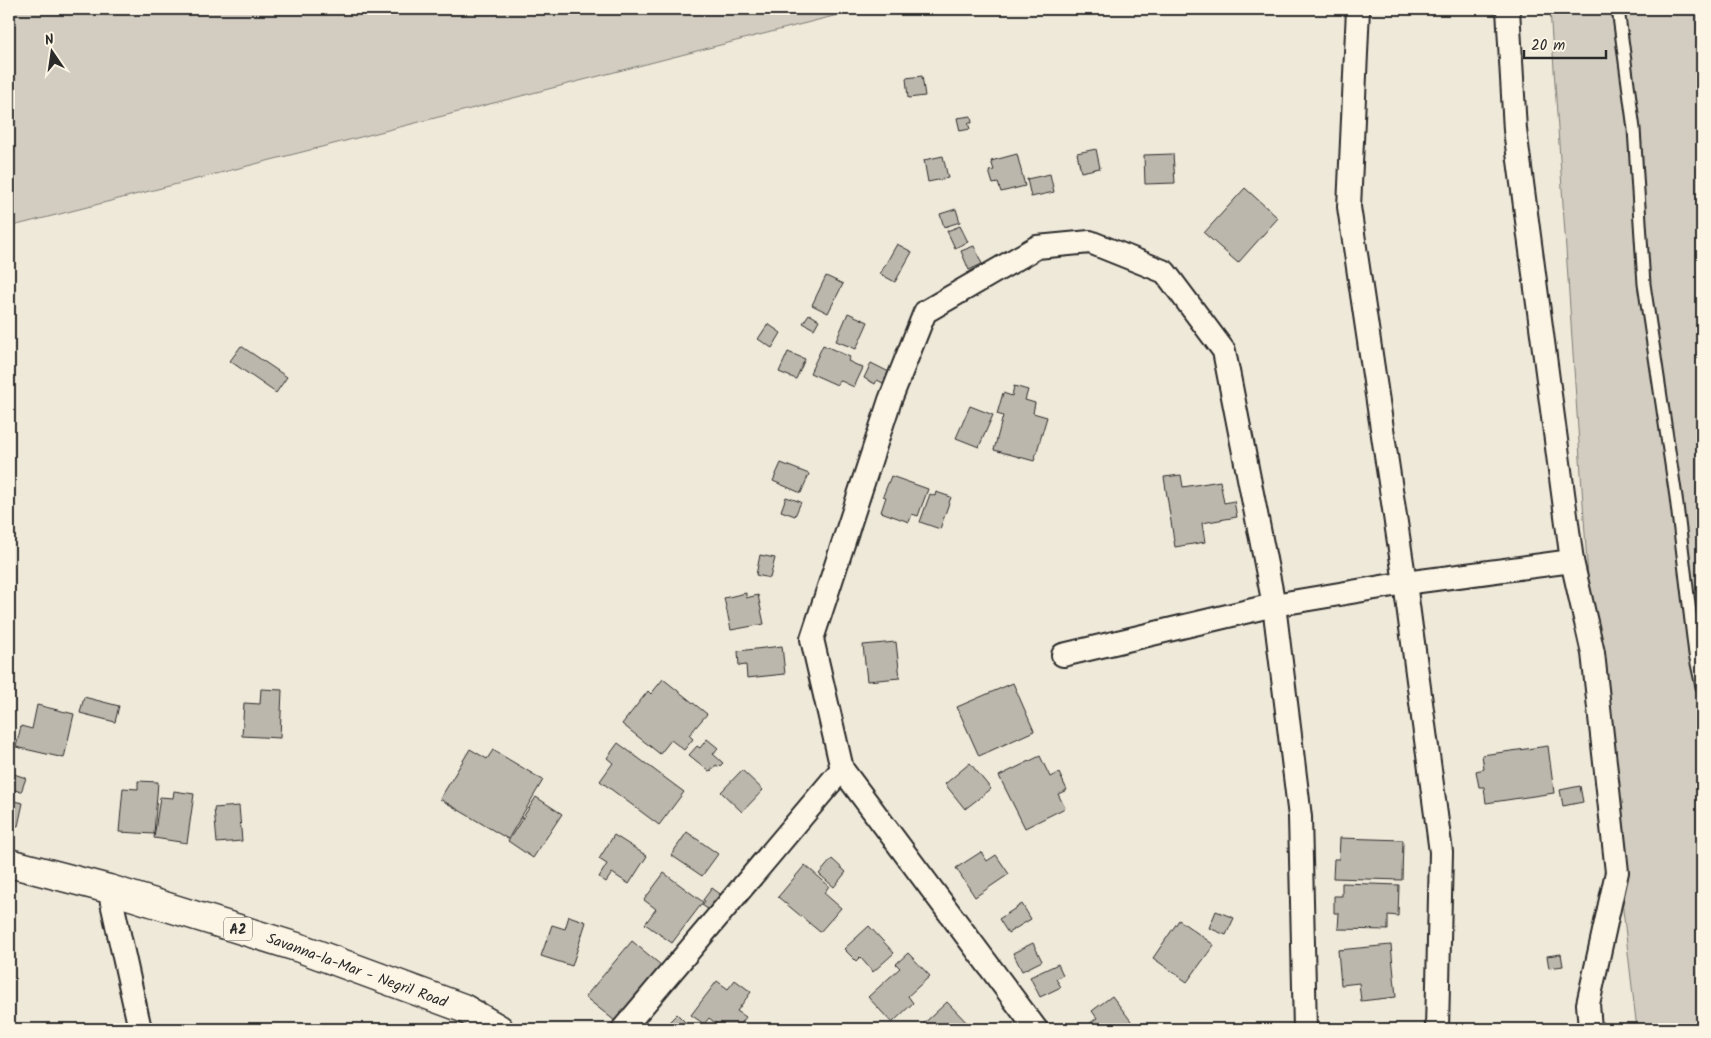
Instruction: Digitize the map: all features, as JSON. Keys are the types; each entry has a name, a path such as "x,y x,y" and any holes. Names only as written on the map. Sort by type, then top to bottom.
{"main road":[{"name":"Savanna-la-Mar - Negril Road","path":"9,863 109,889 300,948 463,1008 498,1029"}],"street":[{"path":"1358,9 1349,206 1405,583 1441,852 1437,1029"},
{"path":"1508,9 1515,130 1572,562 1593,653 1617,872 1588,1004 1590,1029"},
{"path":"1036,1029 842,769 812,639 890,400 925,312 1037,247 1090,242 1165,272 1224,351 1274,605 1300,818 1305,1029"},
{"path":"1063,655 1274,605 1405,583 1572,562"},
{"path":"623,1029 842,769"},
{"path":"109,889 140,1029"}],"lane":[{"path":"1618,9 1634,129 1644,284 1676,497 1695,654 1702,687"}],"shaded area":[{"path":"9,9 861,9 9,227"},
{"path":"1550,9 1702,9 1702,1029 1639,1029 1636,1021 1593,653"}],"building":[{"path":"922,76 925,96 908,98 906,78"},
{"path":"971,116 972,123 968,123 970,129 960,131 957,118"},
{"path":"1096,149 1100,168 1081,172 1077,153"},
{"path":"1017,154 1025,186 1001,192 998,183 993,184 989,171 994,170 991,161"},
{"path":"1173,154 1175,183 1145,184 1144,155"},
{"path":"943,156 948,178 928,182 924,160"},
{"path":"1050,174 1054,192 1031,197 1027,179"},
{"path":"1245,188 1278,218 1238,263 1204,233"},
{"path":"956,209 960,222 944,227 940,214"},
{"path":"960,226 968,242 955,248 947,231"},
{"path":"897,244 912,252 895,282 880,274"},
{"path":"974,246 982,264 969,270 961,251"},
{"path":"826,276 843,284 828,313 812,305"},
{"path":"848,313 868,322 856,349 836,341"},
{"path":"809,314 819,320 814,329 803,323"},
{"path":"768,324 781,333 772,348 758,339"},
{"path":"823,345 850,357 848,361 863,368 854,387 839,380 837,385 810,373"},
{"path":"241,346 287,377 276,393 230,361"},
{"path":"788,352 805,359 796,379 779,372"},
{"path":"871,363 889,372 883,383 877,380 875,384 864,378"},
{"path":"1014,386 1028,390 1025,400 1035,403 1033,413 1047,417 1034,461 994,450 1003,416 997,414 1003,393 1012,396"},
{"path":"970,406 993,415 979,447 956,438"},
{"path":"781,463 809,474 801,493 773,481"},
{"path":"1181,475 1183,487 1220,481 1224,503 1234,501 1237,517 1202,523 1205,542 1175,547 1164,477"},
{"path":"891,476 928,489 918,516 912,514 909,522 881,512 886,497 883,496"},
{"path":"936,492 951,497 940,529 920,522 930,494 935,496"},
{"path":"786,497 801,502 795,516 781,511"},
{"path":"760,555 775,558 770,578 756,575"},
{"path":"746,593 746,598 758,595 764,624 731,630 724,598"},
{"path":"896,642 900,678 867,681 863,645"},
{"path":"782,646 785,674 747,678 746,665 739,666 738,651"},
{"path":"663,679 707,714 689,735 693,739 684,750 671,740 660,754 622,724 648,691 651,694"},
{"path":"1013,683 1034,731 979,756 957,707"},
{"path":"261,689 282,690 280,738 242,736 244,703 260,704"},
{"path":"84,697 119,706 115,722 80,713"},
{"path":"37,705 74,714 64,758 16,747 21,726 32,729"},
{"path":"707,739 718,748 713,754 723,763 719,767 716,765 710,772 689,755 697,746 700,748"},
{"path":"618,743 684,792 659,825 600,781 613,763 607,758"},
{"path":"1548,746 1554,793 1486,803 1484,787 1479,787 1476,771 1484,769 1482,755"},
{"path":"470,749 487,759 493,750 543,780 508,839 440,799"},
{"path":"1040,756 1050,777 1059,773 1067,790 1058,794 1065,808 1025,828 999,776"},
{"path":"970,763 991,789 965,809 945,784"},
{"path":"742,770 763,790 742,812 721,792"},
{"path":"11,773 26,778 21,792 9,788"},
{"path":"138,781 158,782 154,834 119,832 123,788 138,789"},
{"path":"1580,786 1583,802 1563,806 1560,790"},
{"path":"174,791 194,794 187,843 154,838 160,797 173,798"},
{"path":"536,797 562,814 533,858 508,841"},
{"path":"9,800 23,803 18,826 9,824"},
{"path":"239,806 242,841 217,843 214,808"},
{"path":"687,832 718,854 702,876 671,855"},
{"path":"614,835 647,856 629,884 612,873 606,882 599,877 607,864 599,859"},
{"path":"1340,838 1403,840 1402,880 1333,878 1334,859 1339,859"},
{"path":"981,852 987,861 996,855 1009,874 975,897 956,868"},
{"path":"832,859 846,872 834,887 819,874"},
{"path":"805,865 829,886 824,893 841,908 820,932 778,897"},
{"path":"664,873 703,902 672,943 645,924 656,909 644,900"},
{"path":"1342,883 1399,885 1398,916 1388,915 1388,930 1338,929 1339,913 1334,913 1334,896 1342,896"},
{"path":"712,888 727,899 716,915 702,905 705,901 703,900"},
{"path":"1022,904 1031,919 1008,933 999,919"},
{"path":"1216,911 1234,918 1226,935 1209,928"},
{"path":"569,916 586,922 572,966 541,956 552,925 565,929"},
{"path":"1179,920 1214,945 1187,982 1153,958"},
{"path":"869,926 894,953 873,972 860,957 856,961 844,949"},
{"path":"632,941 662,966 615,1021 585,997"},
{"path":"1033,943 1042,961 1022,971 1013,953"},
{"path":"1391,945 1396,997 1361,1001 1359,983 1341,985 1338,950"},
{"path":"908,953 930,976 908,996 913,1003 892,1023 868,997 900,968 896,964"},
{"path":"1561,954 1563,966 1549,968 1547,956"},
{"path":"1058,964 1063,975 1056,979 1061,987 1040,997 1030,977"},
{"path":"735,980 751,992 737,1011 746,1017 737,1029 723,1029 709,1018 704,1024 691,1015 717,981 728,989"},
{"path":"1112,996 1137,1029 1082,1029 1097,1018 1092,1011"},
{"path":"947,1002 973,1029 918,1029"},
{"path":"677,1014 692,1029 662,1029"}]}
